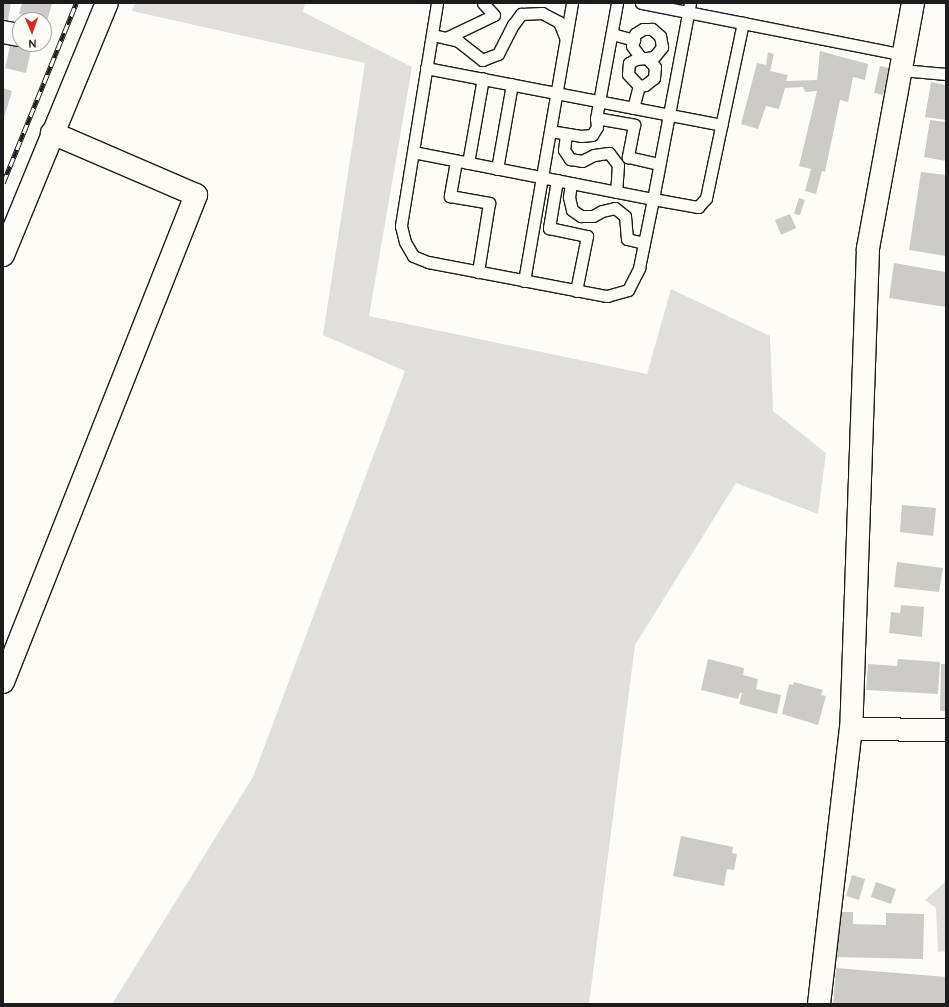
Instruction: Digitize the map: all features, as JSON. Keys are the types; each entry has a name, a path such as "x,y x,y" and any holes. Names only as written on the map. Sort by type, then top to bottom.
{"street":[{"path":"3,255 52,133 107,3"},
{"path":"819,1004 851,730 868,249 913,3"},
{"path":"3,682 196,195 52,133"},
{"path":"851,730 946,730"}],"lane":[{"path":"437,3 401,226 405,242 413,256 423,260 478,272 607,296 628,290 639,268 689,8"},
{"path":"446,38 494,15 483,3"},
{"path":"524,281 572,3"},
{"path":"550,131 566,134 592,135 597,127 596,118 618,3"},
{"path":"641,3 689,8 743,24 946,74"},
{"path":"433,35 458,41 482,60 498,54 513,25 521,14 542,13 559,22 566,39"},
{"path":"412,152 698,207 706,198 743,24"},
{"path":"639,86 628,74 630,63 644,58 654,57 662,46 660,36 652,29 643,29 635,34 632,46 644,58 655,67 654,78 645,85 639,86"},
{"path":"612,34 634,40"},
{"path":"426,68 557,91 599,101 722,125"},
{"path":"468,163 483,78"},
{"path":"497,169 512,84"},
{"path":"633,108 639,86"},
{"path":"596,118 634,126 628,157 660,164"},
{"path":"566,134 564,150 570,159 582,161 594,155 609,153 618,165 616,192"},
{"path":"456,161 450,196 489,203 478,272"},
{"path":"557,180 549,228 586,236 576,291"},
{"path":"571,183 569,197 572,210 581,216 593,216 602,211 615,208 625,216 627,239 644,244"}],"shaded area":[{"path":"135,3 305,3 303,12 412,67 369,316 647,374 671,289 770,336 773,411 826,453 818,514 736,483 635,645 589,1004 112,1004 253,777 405,371 323,335 365,63 132,11"},
{"path":"946,881 946,951 938,952 936,908 925,900"}],"building":[{"path":"3,3 11,3 8,20 3,19"},
{"path":"22,3 52,3 50,12 20,12"},
{"path":"11,42 12,52 31,52 26,73 5,68"},
{"path":"820,51 868,64 865,80 853,77 848,102 840,100 825,172 822,171 816,194 805,191 811,169 799,166 817,91 805,92 803,87 785,88 779,109 766,106 758,129 741,124 757,63 766,65 768,52 774,54 770,71 788,75 786,81 817,80"},
{"path":"880,66 889,68 883,95 874,93"},
{"path":"931,82 946,85 946,120 925,117"},
{"path":"3,88 12,91 3,121"},
{"path":"930,120 946,122 946,161 924,157"},
{"path":"921,172 946,175 946,256 909,250"},
{"path":"799,198 805,200 800,215 794,214"},
{"path":"790,214 796,228 781,235 775,220"},
{"path":"894,263 946,272 946,307 889,298"},
{"path":"902,505 936,508 933,536 900,532"},
{"path":"897,562 943,568 939,592 894,587"},
{"path":"901,605 924,607 922,637 889,633 891,612 900,613"},
{"path":"708,659 744,668 743,675 758,679 756,689 781,695 777,714 739,704 742,693 740,693 738,699 701,690"},
{"path":"898,659 940,662 938,694 866,690 868,664 897,666"},
{"path":"941,664 946,664 946,711 940,711"},
{"path":"794,682 823,690 821,695 826,696 818,725 782,714 789,684 793,685"},
{"path":"681,836 733,847 732,853 737,854 734,870 727,869 724,886 673,876"},
{"path":"852,875 865,879 859,900 846,896"},
{"path":"876,882 896,889 891,904 871,897"},
{"path":"839,912 853,912 853,924 886,925 886,913 924,914 923,959 833,957"},
{"path":"836,968 946,977 946,1004 833,1004"}],"railway":[{"path":"3,183 76,3"}]}
